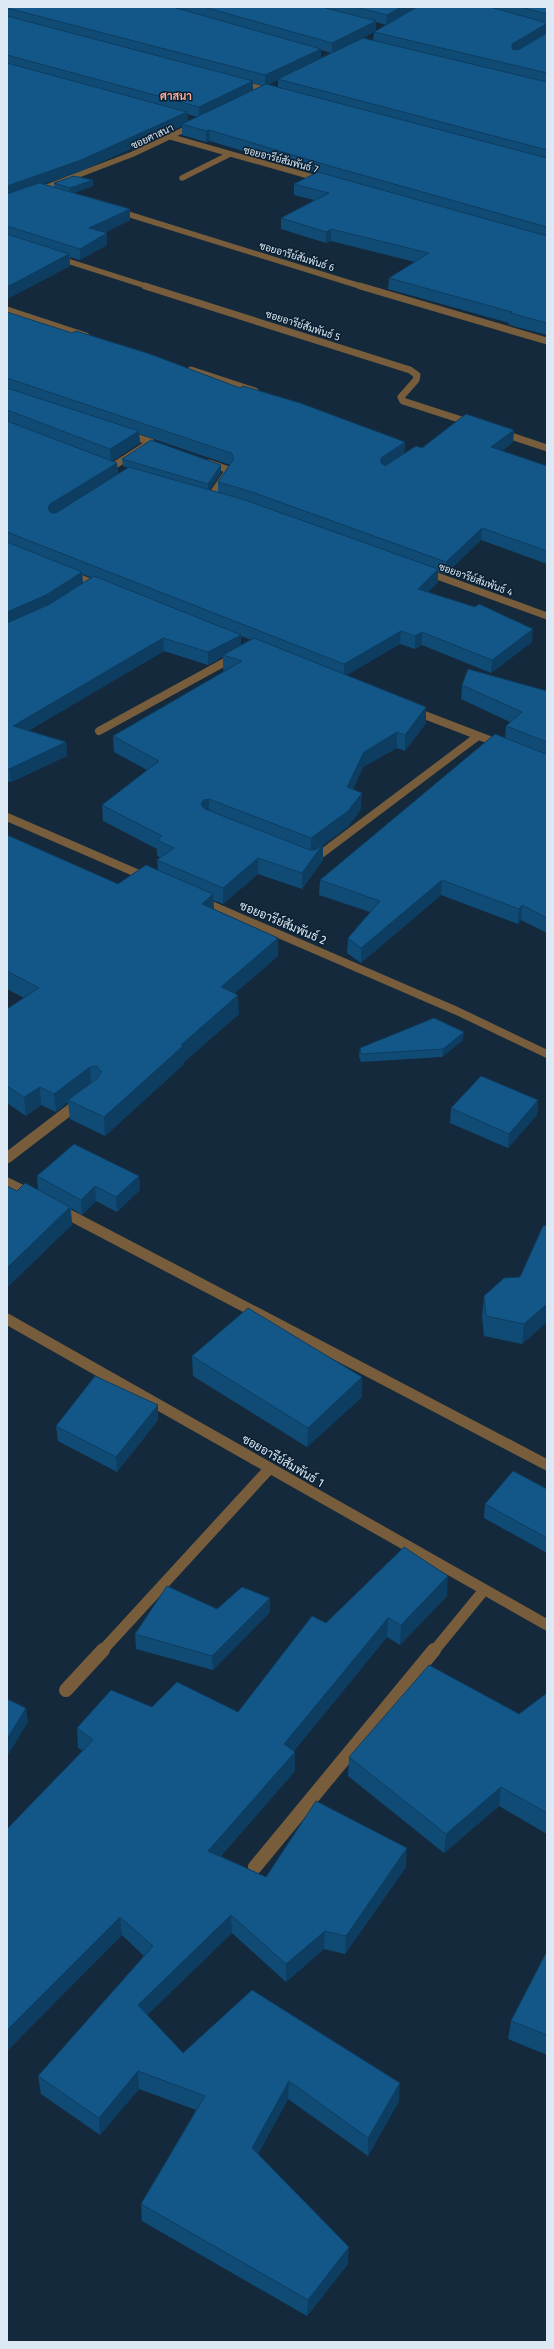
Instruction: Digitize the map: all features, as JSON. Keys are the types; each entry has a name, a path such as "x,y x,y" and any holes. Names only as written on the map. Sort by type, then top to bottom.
{"street":[{"path":"234,82 276,93"},
{"path":"258,94 272,86"},
{"name":"ซอยศาสนา","path":"34,192 83,175 171,137 200,122 192,120"},
{"name":"ซอยอารีย์สัมพันธ์ 7","path":"171,137 333,182"},
{"path":"182,178 230,154"},
{"path":"41,190 56,194"},
{"name":"ซอยอารีย์สัมพันธ์ 6","path":"114,210 255,254 547,341"},
{"name":"ซอยอารีย์สัมพันธ์ 5","path":"52,256 410,370 416,374 416,380 401,397 403,401 479,426"},
{"path":"7,310 93,339"},
{"path":"184,368 259,392"},
{"path":"457,425 464,421"},
{"path":"494,431 547,448"},
{"path":"121,432 155,444 109,466 124,471"},
{"path":"200,460 229,470 212,496"},
{"path":"58,569 92,586 109,589"},
{"name":"ซอยอารีย์สัมพันธ์ 4","path":"420,570 547,616"},
{"path":"99,731 240,654"},
{"path":"404,707 506,747"},
{"path":"305,858 312,861 478,736"},
{"path":"7,817 159,882"},
{"name":"ซอยอารีย์สัมพันธ์ 2","path":"195,898 457,1011 547,1054"},
{"path":"7,1158 89,1096"},
{"path":"7,1183 547,1465"},
{"name":"ซอยอารีย์สัมพันธ์ 1","path":"7,1319 547,1625"},
{"path":"66,1690 270,1468"},
{"path":"255,1867 484,1590"}],"building":[{"path":"7,7 173,7 321,49 265,75"},
{"path":"204,7 322,7 376,21 332,43"},
{"path":"356,7 401,7 387,15"},
{"path":"417,7 490,7 547,23 547,25 546,24 512,44 512,49 518,50 547,33 547,73 374,32"},
{"path":"520,7 547,7 547,14"},
{"path":"7,16 253,81 199,107 7,55"},
{"path":"363,38 547,82 547,150 278,79"},
{"path":"7,63 187,112 81,160 7,186"},
{"path":"266,84 547,158 547,227 330,166 209,130 206,131 182,124"},
{"path":"318,172 547,236 547,323 389,278 429,253 331,229 326,232 281,218 329,193 294,184"},
{"path":"74,176 93,180 70,188 54,183"},
{"path":"39,183 130,209 89,228 107,233 80,249 7,226 7,194"},
{"path":"7,234 69,254 7,287"},
{"path":"7,312 72,333 76,331 150,354 240,388 243,386 300,403 405,442 381,458 381,463 385,466 416,446 422,448 466,414 514,430 491,447 547,466 547,551 482,528 446,562 249,491 218,482 233,460 233,455 231,453 7,378"},
{"path":"7,388 139,431 110,449 7,410"},
{"path":"7,421 117,463 50,504 48,509 51,513 56,513 129,467 245,500 438,569 418,589 475,607 479,604 533,629 492,660 422,632 415,636 401,631 344,664 7,532"},
{"path":"151,440 221,465 208,484 122,459"},
{"path":"7,542 82,572 46,595 7,612"},
{"path":"94,576 241,635 208,652 163,638 13,726 66,742 9,769 7,768 7,623 50,604"},
{"path":"254,638 426,707 405,735 397,732 364,752 347,787 362,793 348,811 311,838 209,799 203,800 201,805 205,809 310,850 315,850 323,844 302,873 258,858 223,888 157,860 174,848 157,840 162,836 102,805 159,761 113,736 242,661 223,655"},
{"path":"468,669 547,691 547,742 506,726 522,712 462,685"},
{"path":"495,734 547,754 547,918 522,905 519,909 442,880 361,948 348,938 380,901 320,880"},
{"path":"7,835 118,884 146,865 213,894 202,904 278,938 221,987 238,995 181,1045 183,1046 104,1117 68,1100 98,1078 101,1072 97,1066 90,1067 54,1094 40,1087 24,1097 7,1086 7,1009 39,988 7,971"},
{"path":"434,1018 464,1032 443,1049 361,1054 360,1048"},
{"path":"481,1076 538,1100 509,1134 451,1108"},
{"path":"74,1144 139,1176 116,1197 95,1186 81,1200 37,1176"},
{"path":"25,1183 70,1207 7,1268 7,1186 17,1191"},
{"path":"547,1225 547,1304 524,1324 486,1316 484,1296 504,1278 520,1277 543,1226"},
{"path":"248,1308 362,1377 308,1428 192,1356"},
{"path":"95,1376 158,1405 116,1457 56,1426"},
{"path":"513,1471 547,1489 547,1538 485,1504"},
{"path":"404,1547 448,1576 401,1625 388,1618 284,1744 295,1752 208,1851 266,1877 316,1801 407,1848 346,1936 325,1931 286,1964 231,1915 138,2005 183,2053 252,1990 400,2083 368,2138 289,2081 252,2148 349,2247 308,2300 141,2204 205,2096 138,2071 99,2118 38,2076 153,1946 120,1917 7,2030 7,1829 93,1740 77,1728 111,1690 152,1707 177,1682 238,1712 312,1616 326,1623"},
{"path":"167,1586 217,1609 242,1587 270,1598 212,1656 135,1634"},
{"path":"429,1665 519,1714 547,1693 547,1813 501,1787 446,1834 349,1757"},
{"path":"7,1699 26,1708 7,1739"},
{"path":"547,1951 547,2035 511,2021"}],"district":[{"name":"ศาสนา","path":"176,96"}]}
